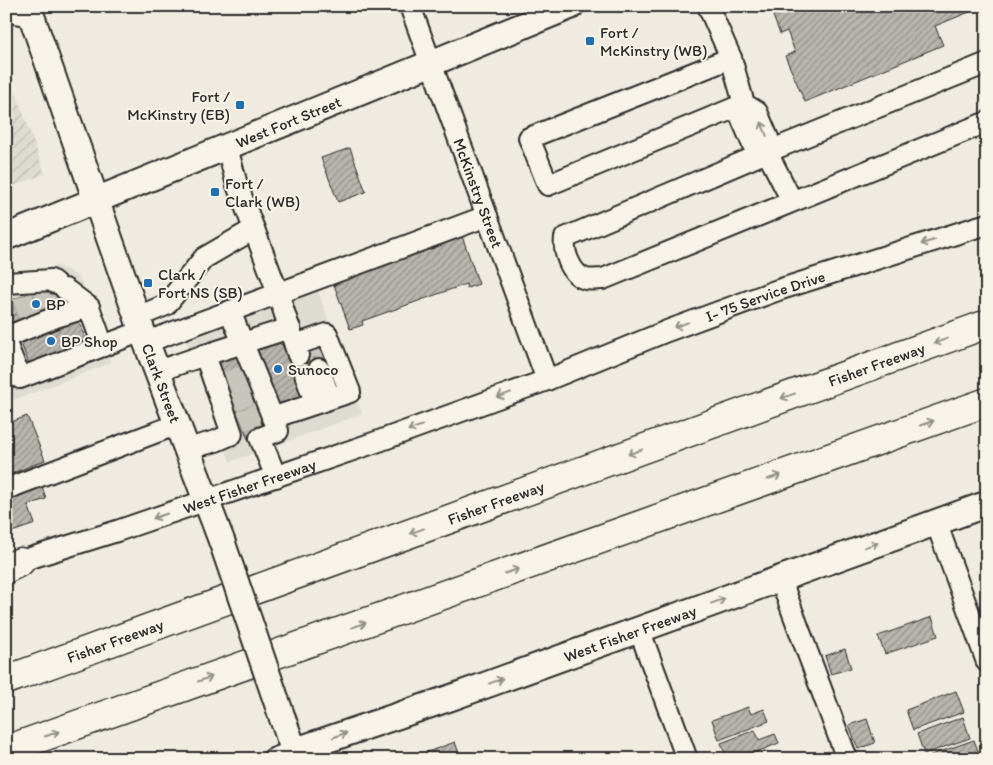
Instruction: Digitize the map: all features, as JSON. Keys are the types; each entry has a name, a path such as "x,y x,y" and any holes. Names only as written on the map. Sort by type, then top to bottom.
{"highway":[{"name":"Fisher Freeway","path":"6,680 987,324"},
{"path":"6,750 987,402"}],"main road":[{"name":"West Fort Street","path":"6,237 571,6"},
{"name":"Clark Street","path":"29,11 142,330 222,542 282,717 288,756"},
{"name":"West Fisher Freeway","path":"288,756 987,504"}],"street":[{"name":"McKinstry Street","path":"410,6 548,380"},
{"path":"708,6 731,58 744,104 741,117 754,145 767,152 792,201"},
{"path":"6,12 29,11"},
{"path":"731,58 529,138 548,186 744,104"},
{"path":"987,63 767,152 565,238 563,249 574,271 585,279 603,279 987,122"},
{"path":"227,147 237,185 278,293 301,344"},
{"path":"6,343 13,381 142,330 230,311 487,216"},
{"name":"I- 75 Service Drive","path":"548,380 667,331 778,290 987,224"},
{"path":"142,330 166,305 204,258 254,229"},
{"path":"11,285 51,285 89,307 103,346"},
{"path":"6,337 32,322 54,313 89,307"},
{"path":"205,356 224,394 239,443 278,431 267,414 254,383 230,311"},
{"path":"158,371 242,343 301,344 328,334 350,392 323,401 267,414"},
{"path":"312,371 323,401"},
{"name":"West Fisher Freeway","path":"11,565 378,442 548,380"},
{"path":"6,489 178,424"},
{"path":"187,449 216,441 234,427"},
{"path":"260,438 276,477"},
{"path":"936,522 987,662"},
{"path":"780,578 847,759"},
{"path":"639,629 680,757"}],"shaded area":[{"path":"6,65 45,174 6,189"},
{"path":"57,266 77,276 83,285 111,363 6,403 6,280 35,269"},
{"path":"317,288 362,414 230,462 185,338"}],"building":[{"path":"796,6 984,6 935,26 943,45 805,102 785,56 795,52 787,31 780,34 773,16"},
{"path":"350,148 366,192 338,202 321,158"},
{"path":"462,236 479,284 467,288 466,284 362,321 363,325 350,329 333,282"},
{"path":"62,281 70,302 9,326 6,319 6,302"},
{"path":"78,320 88,344 30,367 21,343"},
{"name":"Sunoco","path":"278,342 287,349 301,389 298,400 276,407 256,350"},
{"path":"328,344 335,363 302,375 295,356"},
{"path":"239,353 267,431 248,439 218,360"},
{"path":"27,416 45,460 6,476 6,424"},
{"path":"42,486 46,499 28,505 35,524 6,534 6,498"},
{"path":"932,617 938,636 885,654 878,636"},
{"path":"845,649 851,668 831,674 825,656"},
{"path":"956,691 964,712 913,730 906,710"},
{"path":"748,707 751,714 764,709 769,721 719,740 712,720"},
{"path":"963,717 970,738 924,754 917,734"},
{"path":"867,719 875,743 858,749 849,725"},
{"path":"755,730 759,740 775,734 779,743 739,759 727,759 721,743"},
{"path":"974,740 981,759 932,759 931,755"},
{"path":"455,742 461,759 408,759"}],"tunnel":[{"path":"43,288 52,309"},
{"path":"22,296 30,318"},
{"path":"312,350 319,369"},
{"path":"226,382 247,375"},
{"path":"233,401 253,393"},
{"path":"241,421 260,413"}],"place":[{"name":"Fort / McKinstry (WB)","path":"590,41"},
{"name":"Fort / McKinstry (EB)","path":"240,105"},
{"name":"Fort / Clark (WB)","path":"215,192"},
{"name":"Clark / Fort NS (SB)","path":"148,283"},
{"name":"BP","path":"36,304"},
{"name":"BP Shop","path":"51,341"},
{"name":"Sunoco","path":"278,369"}]}
